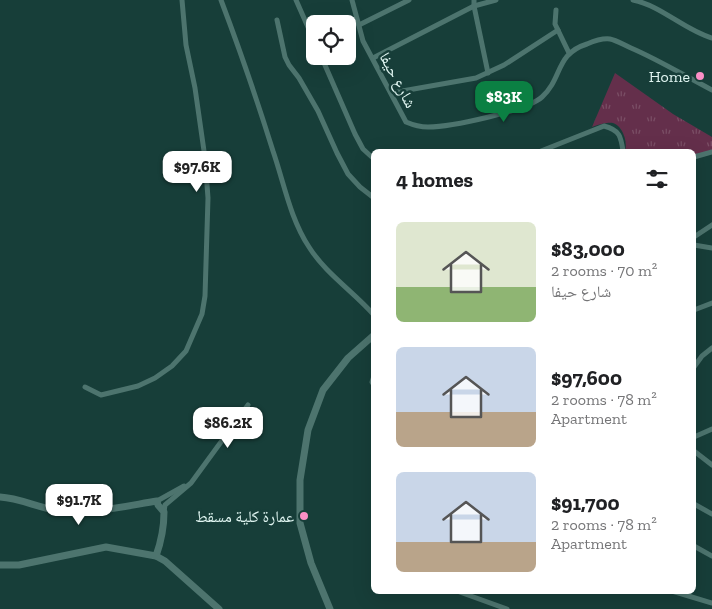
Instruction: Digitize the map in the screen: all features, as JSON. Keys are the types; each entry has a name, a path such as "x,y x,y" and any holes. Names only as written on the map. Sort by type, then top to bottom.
{"street":[{"path":"85,387 102,395 138,386 155,378 172,366 186,351 202,314 205,296 208,198 202,134 186,45 182,0"},
{"path":"221,0 263,119 295,220 307,245 320,264 351,291 371,313"},
{"path":"296,0 306,23"},
{"name":"شارع حيفا","path":"352,0 363,41 406,122 412,125 428,127 481,118 529,106 542,97 552,86 569,53"},
{"path":"359,25 409,0"},
{"path":"373,58 474,3 496,0"},
{"path":"633,0 645,3 701,35 712,38"},
{"path":"474,3 488,73"},
{"path":"556,10 555,24 569,53 580,46 611,39 652,58 712,90"},
{"path":"277,20 285,57 289,65 299,78 318,111 348,174 371,196"},
{"path":"392,93 476,78 504,65 558,30"},
{"path":"325,65 355,134 364,149 371,155"},
{"path":"546,149 604,126 612,128 618,134 622,149"},
{"path":"696,156 712,152"},
{"path":"696,236 712,225"},
{"path":"696,246 712,248"},
{"path":"696,309 712,302"},
{"path":"330,609 311,563 300,523 302,472 308,430 322,390 348,358 371,339"},
{"path":"696,364 702,356 712,348"},
{"path":"156,556 162,536 165,505 191,483 248,404"},
{"path":"696,436 712,429"},
{"path":"696,452 712,464"},
{"path":"0,502 20,504 50,513 66,515 100,514 158,503 191,483"},
{"path":"0,497 15,498 51,509 66,511 158,503"},
{"path":"158,503 164,512"},
{"path":"696,505 712,514"},
{"path":"0,565 19,565 106,547 156,556 173,567 219,609"},
{"path":"696,547 712,556"},
{"path":"465,594 507,609"},
{"path":"681,594 712,604"}],"green space":[{"path":"615,73 673,114 712,137 712,151 696,156 696,149 626,149 624,135 617,125 608,123 592,127"}],"place":[{"name":"Home","path":"700,76"},
{"name":"عمارة كلية مسقط","path":"304,516"}]}
